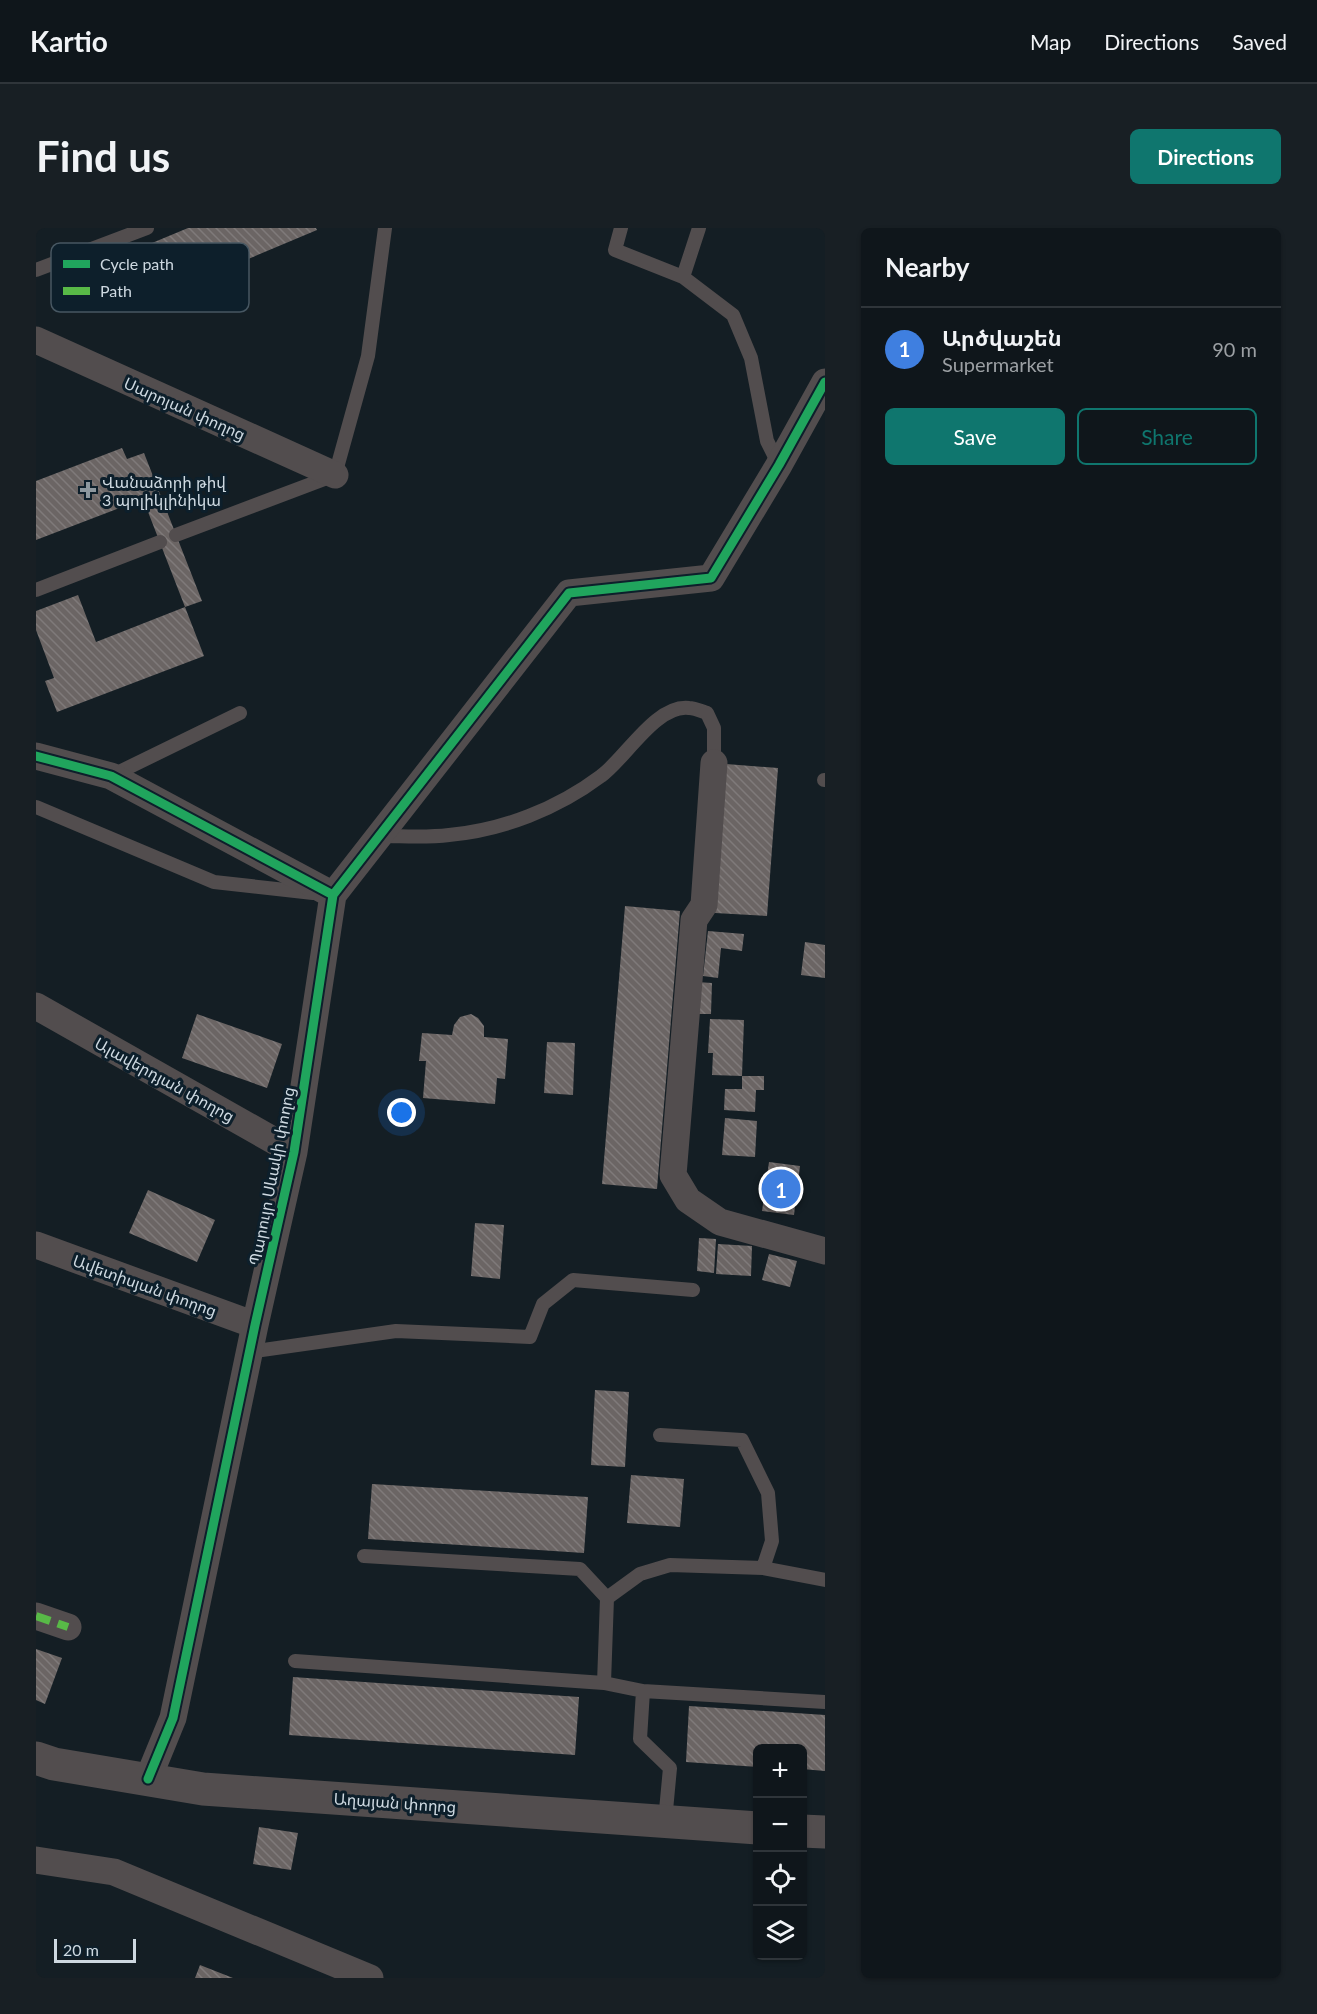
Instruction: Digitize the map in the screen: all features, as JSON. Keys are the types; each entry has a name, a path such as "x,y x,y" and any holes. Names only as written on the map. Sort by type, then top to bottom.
{"street":[{"name":"Սարոյան փողոց","path":"36,340 335,475"},
{"path":"36,756 111,776 333,895 569,593 711,578 779,465 825,382"},
{"path":"714,764 704,905 694,920 673,1175 688,1200 720,1222 825,1251"},
{"name":"Պարույր Սևակի փողոց","path":"148,1779 173,1718 249,1352 294,1152 333,895"},
{"name":"Ալավերդյան փողոց","path":"36,1006 294,1152"},
{"name":"Ավետիսյան փողոց","path":"36,1245 255,1325"},
{"path":"36,1616 68,1628"},
{"name":"Աղայան փողոց","path":"36,1758 54,1764 202,1789 753,1828"},
{"path":"807,1831 825,1832"},
{"path":"36,1860 114,1872 370,1978"}],"lane":[{"path":"107,243 147,228"},
{"path":"176,535 335,475 368,356 385,228"},
{"path":"621,228 615,250 683,278 733,315 751,358 767,441 779,465"},
{"path":"683,278 699,228"},
{"path":"36,270 51,264"},
{"path":"36,590 160,542"},
{"path":"380,836 447,836 484,831 524,818 564,799 603,776 649,726 667,713 688,707 707,713 714,728 714,764"},
{"path":"111,776 240,713"},
{"path":"36,807 214,882 333,895"},
{"path":"249,1352 396,1331 530,1337 543,1304 573,1281 693,1290"},
{"path":"660,1435 742,1440 768,1493 772,1541 763,1568"},
{"path":"364,1556 580,1569 607,1598 604,1683"},
{"path":"607,1598 640,1574 670,1565 763,1568 825,1580"},
{"path":"295,1661 604,1683 643,1691 825,1702"},
{"path":"643,1691 640,1739 670,1768 664,1821"}],"building":[{"path":"188,228 316,228 317,230 249,259 249,243 152,243"},
{"name":"Վանաձորի թիվ 3 պոլիկլինիկա","path":"122,448 127,459 144,453 202,601 185,607 143,499 36,540 36,481"},
{"path":"78,595 96,642 185,607 204,656 57,712 45,681 54,678 36,630 36,611"},
{"path":"726,764 778,768 767,916 715,913"},
{"path":"625,906 680,911 657,1189 602,1184"},
{"path":"708,931 744,934 742,951 721,948 718,978 703,976"},
{"path":"805,942 825,945 825,978 801,975"},
{"path":"697,982 712,983 711,1014 695,1014"},
{"path":"197,1014 282,1044 267,1088 182,1058"},
{"path":"471,1014 478,1018 484,1026 484,1037 508,1039 505,1079 497,1078 495,1104 423,1098 426,1061 419,1061 422,1033 452,1035 454,1025 460,1017"},
{"path":"710,1019 744,1020 742,1076 712,1075 713,1053 708,1053"},
{"path":"547,1042 575,1043 573,1095 544,1093"},
{"path":"742,1076 764,1076 764,1090 756,1090 755,1112 724,1110 725,1089 742,1089"},
{"path":"725,1118 757,1121 755,1157 722,1155"},
{"path":"769,1162 800,1166 794,1215 762,1211"},
{"path":"148,1190 215,1220 197,1262 129,1233"},
{"path":"475,1223 504,1225 500,1279 471,1276"},
{"path":"699,1238 716,1239 714,1273 697,1271"},
{"path":"718,1244 752,1246 751,1276 716,1274"},
{"path":"769,1254 797,1261 790,1287 762,1280"},
{"path":"595,1390 629,1392 625,1467 591,1465"},
{"path":"631,1475 684,1479 680,1527 627,1523"},
{"path":"372,1484 588,1497 584,1553 368,1539"},
{"path":"36,1649 62,1658 45,1704 36,1700"},
{"path":"293,1677 579,1697 575,1755 289,1735"},
{"path":"689,1706 825,1715 825,1771 807,1769 807,1744 753,1744 753,1767 686,1762"},
{"path":"259,1827 298,1833 291,1870 253,1864"},
{"path":"200,1965 233,1978 195,1978"}],"marked path":[{"path":"36,1616 68,1627"}],"cycle path":[{"path":"333,895 569,593 711,578 779,465 825,382"},
{"path":"36,756 111,776 333,895 294,1152 255,1325 173,1718 148,1779"}],"place":[{"name":"Վանաձորի թիվ 3 պոլիկլինիկա","path":"88,490"},
{"name":"Արծվաշեն","path":"781,1189"}]}
